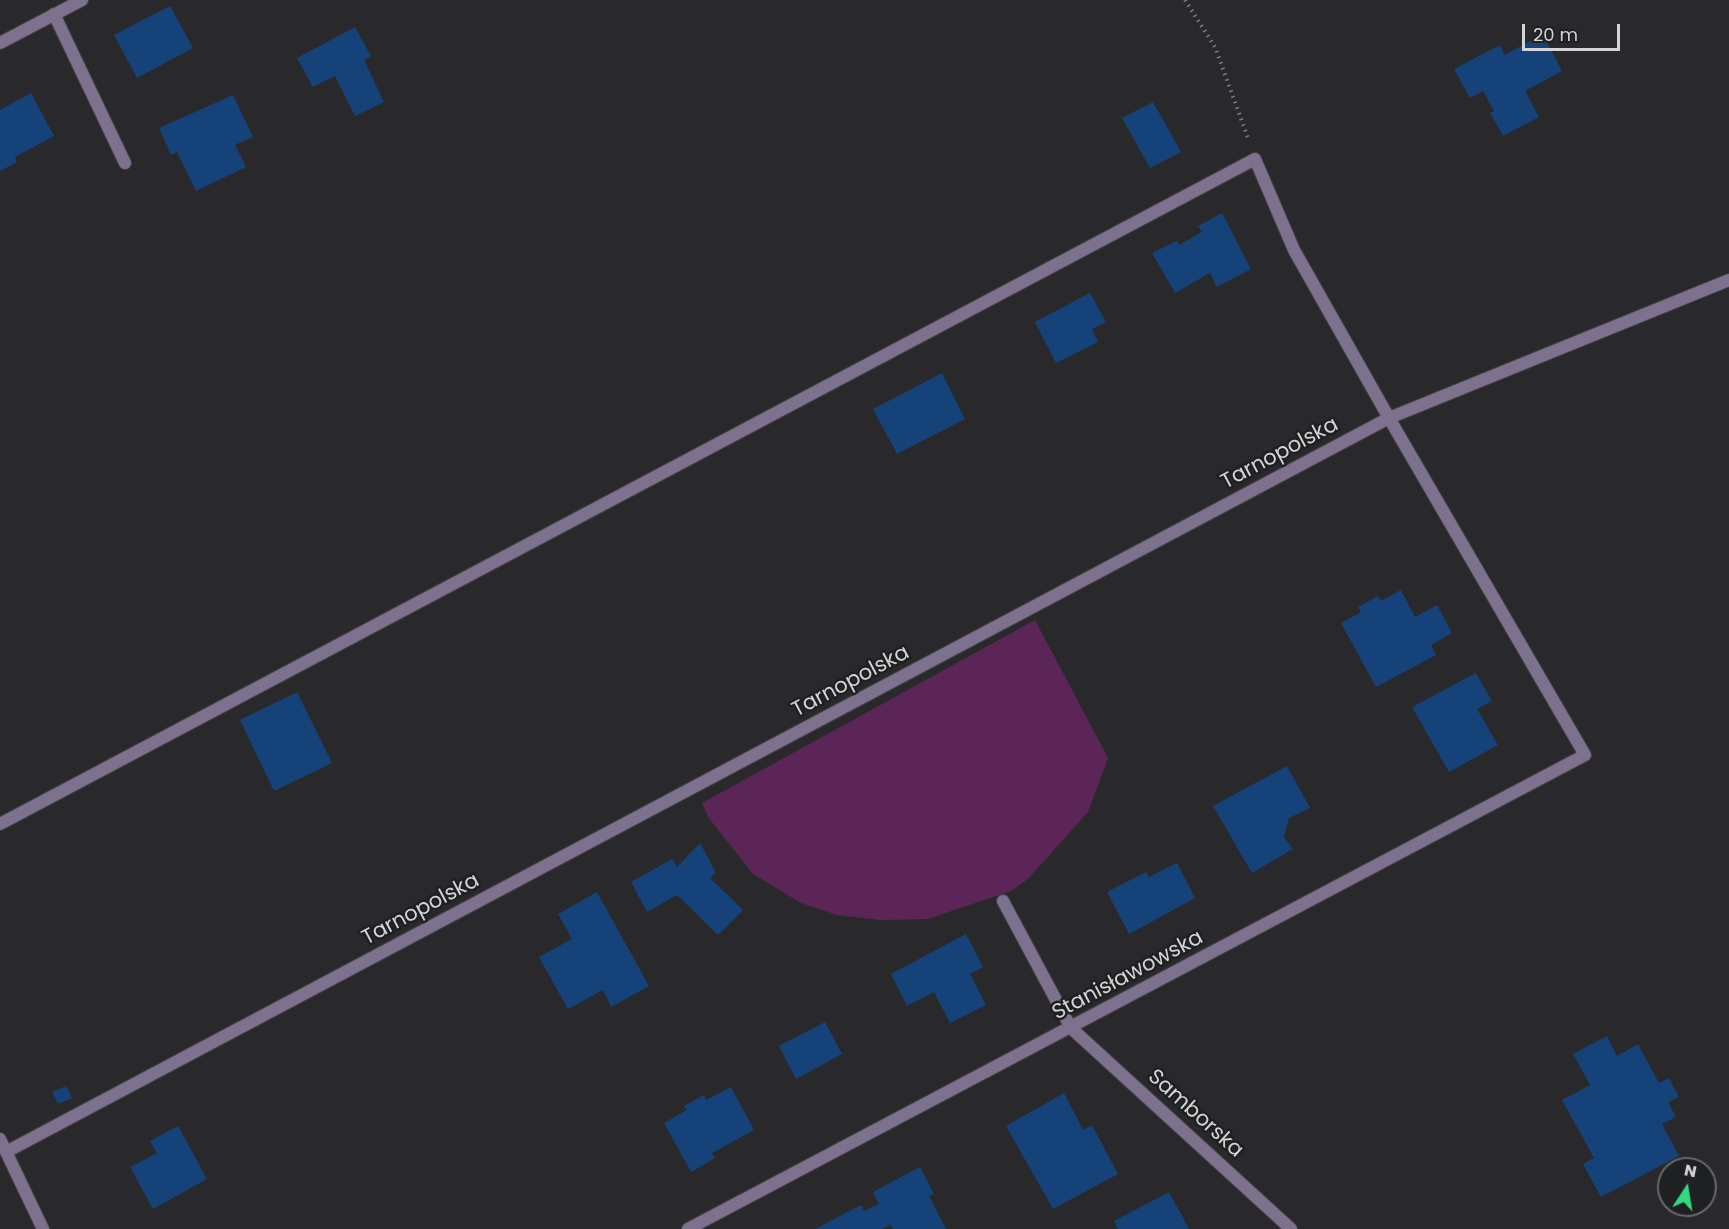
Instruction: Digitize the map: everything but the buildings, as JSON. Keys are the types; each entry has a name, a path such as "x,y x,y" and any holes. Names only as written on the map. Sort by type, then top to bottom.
{"street":[{"path":"0,43 82,0"},
{"path":"54,14 125,163"},
{"path":"0,824 1255,159 1294,250 1389,418"},
{"name":"Tarnopolska","path":"6,1152 1389,418 1729,280"},
{"name":"Stanisławowska","path":"688,1229 1585,755 1389,418"},
{"name":"Samborska","path":"1003,902 1071,1028 1291,1229"},
{"path":"0,1139 44,1229"}],"path":[{"path":"1185,0 1215,47 1255,159"}],"shaded area":[{"path":"1035,620 1108,758 1088,812 1028,879 1011,891 928,919 880,920 837,915 801,903 753,874 708,817 702,803"}]}
